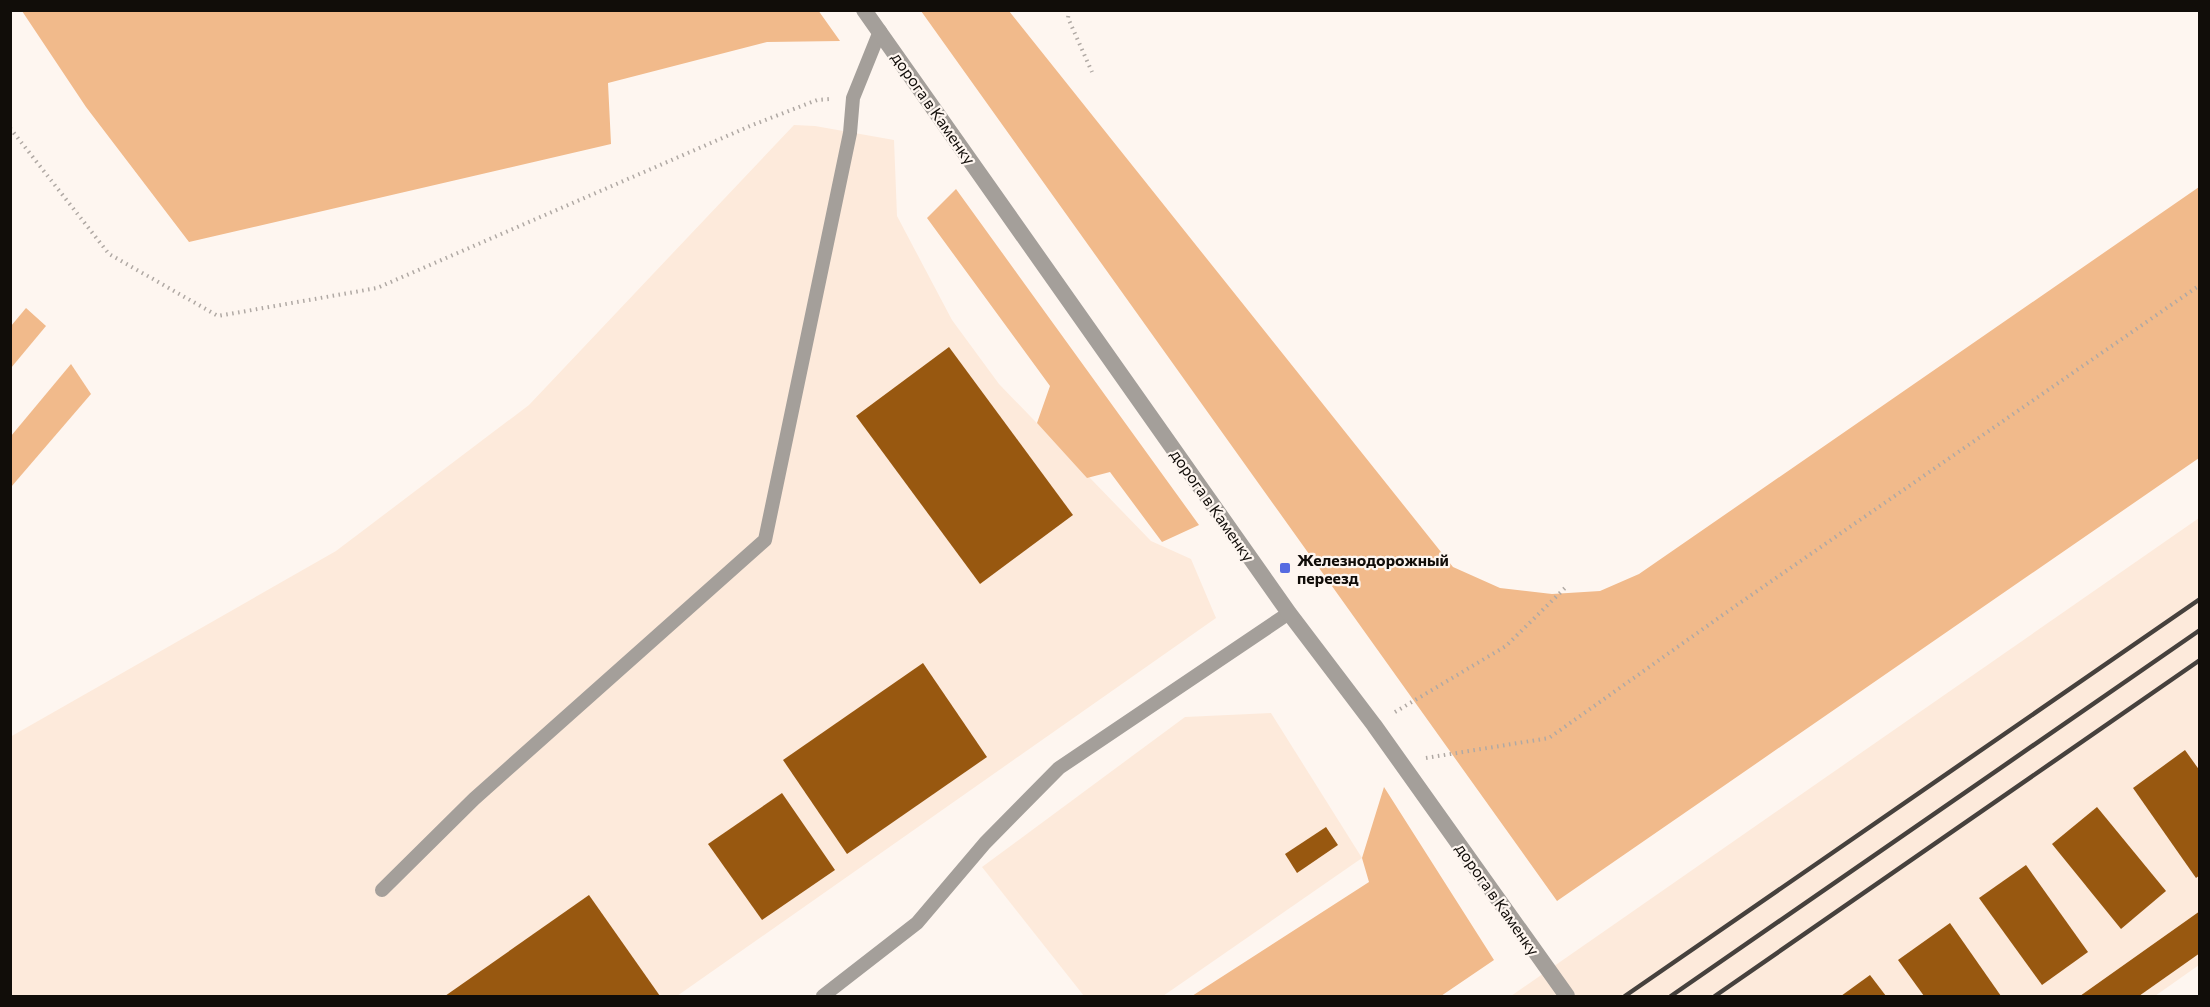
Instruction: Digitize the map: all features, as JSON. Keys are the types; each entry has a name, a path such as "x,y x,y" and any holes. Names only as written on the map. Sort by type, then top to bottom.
{"street":[{"name":"дорога в Каменку","path":"864,10 1288,613 1374,725 1567,996"}],"lane":[{"path":"382,890 474,799 765,540 850,133 853,98 880,32"},
{"path":"823,996 917,923 985,843 1059,768 1288,613"}],"path":[{"path":"1069,10 1068,18 1092,72"},
{"path":"10,128 109,254 218,316 377,288 750,126 817,100 853,98"},
{"path":"1400,762 1550,738 1734,607 2199,285"},
{"path":"1374,725 1506,646 1568,586"}],"shaded area":[{"path":"818,10 840,41 767,42 608,83 611,144 189,242 86,107 22,11"},
{"path":"921,11 1009,11 1453,567 1500,588 1552,594 1600,591 1639,574 2199,187 2199,458 1557,901"},
{"path":"794,125 815,126 894,140 897,216 952,320 999,384 1151,541 1191,559 1216,618 677,996 11,996 10,737 336,551 529,405"},
{"path":"956,189 1199,525 1162,542 1110,472 1087,478 1037,423 1050,386 927,218"},
{"path":"26,308 46,326 11,368 11,326"},
{"path":"71,364 91,394 11,487 11,436"},
{"path":"2199,518 2199,965 2155,996 1511,996"},
{"path":"1271,713 1362,858 1163,996 1084,996 982,867 1185,717"},
{"path":"1384,787 1494,960 1441,996 1192,996 1369,882 1362,858"}],"building":[{"path":"949,347 1073,515 980,584 856,416"},
{"path":"923,663 987,757 847,854 783,760"},
{"path":"2185,750 2200,771 2200,875 2196,878 2133,788"},
{"path":"782,793 835,870 762,920 708,844"},
{"path":"2097,807 2166,891 2121,929 2052,844"},
{"path":"1326,827 1338,845 1297,873 1285,854"},
{"path":"2026,865 2088,952 2042,985 1979,898"},
{"path":"589,895 660,996 445,996"},
{"path":"2200,911 2200,953 2139,996 2080,996"},
{"path":"1950,923 2001,996 1924,996 1898,960"},
{"path":"1870,975 1886,996 1841,996"}],"railway":[{"path":"1625,996 2200,599"},
{"path":"1671,996 2200,630"},
{"path":"1715,996 2200,660"}],"place":[{"name":"Железнодорожный переезд","path":"1285,568"}]}
